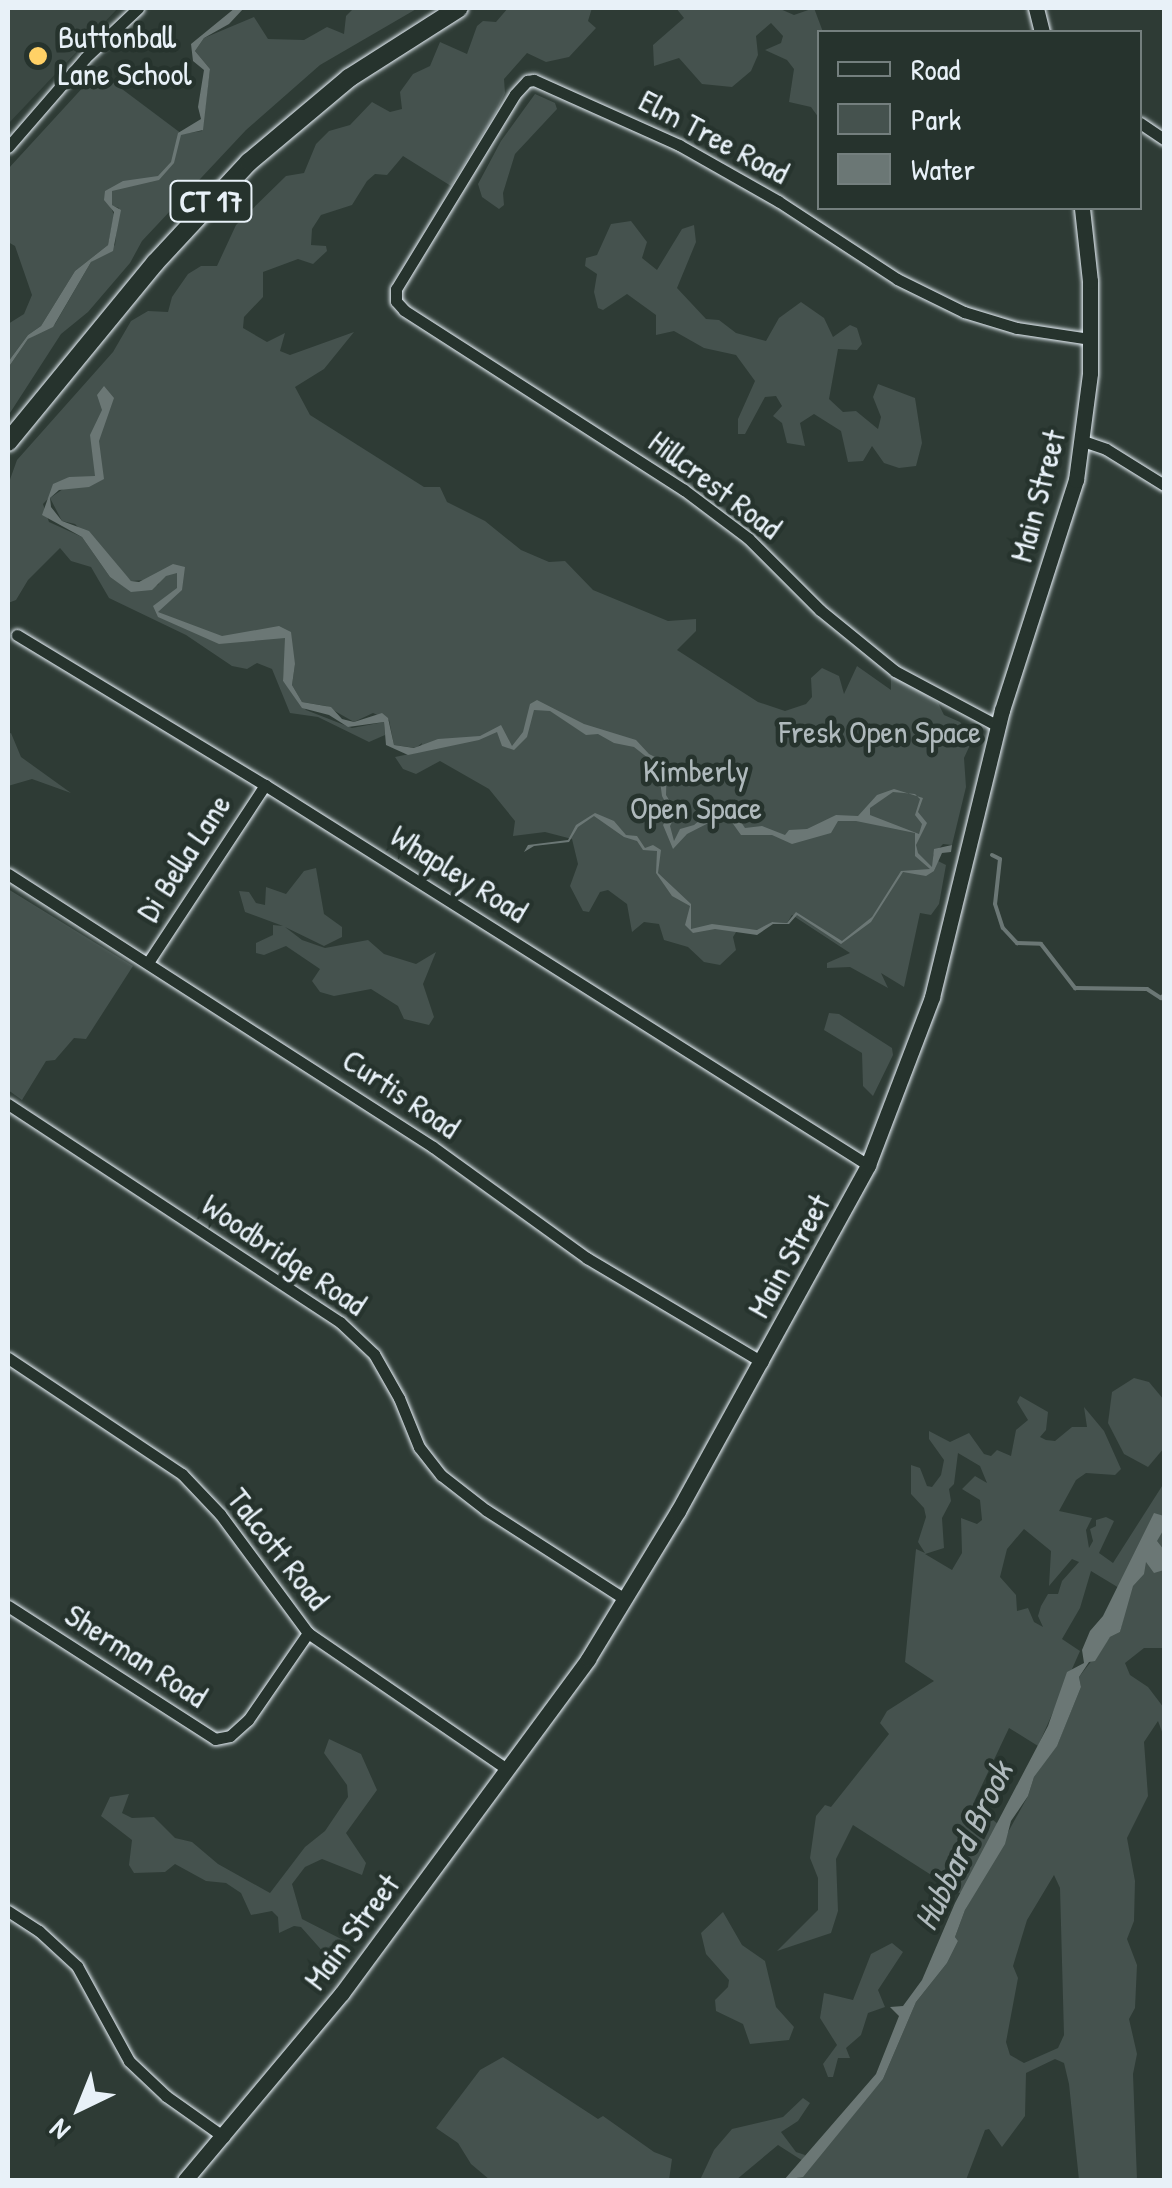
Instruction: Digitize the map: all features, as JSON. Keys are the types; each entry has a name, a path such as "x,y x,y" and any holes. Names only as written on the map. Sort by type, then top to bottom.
{"main road":[{"name":"CT 17","path":"8,442 166,250 249,162 349,78 458,8"},
{"name":"Main Street","path":"185,2180 349,1984 508,1770 626,1600 762,1362 868,1164 932,996 998,726 1062,532 1083,440 1090,282 1082,210"}],"street":[{"path":"8,148 86,58 138,8"},
{"name":"Hillcrest Road","path":"526,81 395,295 404,310 697,500 748,538 820,610 896,671 998,726"},
{"name":"Elm Tree Road","path":"526,81 542,82 679,146 778,202 897,279 964,312 1016,328 1090,339"},
{"path":"1142,125 1164,139"},
{"path":"1083,440 1106,448 1164,485"},
{"name":"Whapley Road","path":"17,635 265,784 868,1164"},
{"name":"Di Bella Lane","path":"149,961 265,784"},
{"name":"Curtis Road","path":"8,874 433,1146 587,1258 762,1362"},
{"name":"Woodbridge Road","path":"8,1104 340,1322 374,1354 419,1448 441,1475 486,1510 626,1600"},
{"name":"Talcott Road","path":"8,1358 182,1474 220,1514 308,1634 508,1770"},
{"name":"Sherman Road","path":"8,1606 215,1739 230,1736 248,1720 308,1634"},
{"path":"8,1911 39,1931 76,1966 129,2061 166,2096 224,2137"}],"shaded area":[{"name":"Buttonball Lane School","path":"8,8 118,8 8,124"}],"green space":[{"path":"354,8 418,8 320,65 246,130 142,241 130,263 88,312 61,334 8,416 8,368 28,339 55,324 91,262 115,245 119,208 110,205 114,215 108,245 75,271 41,326 28,335 8,362 8,324 24,314 32,295 15,246 8,242 8,169 98,71 182,134 202,131 210,69 195,51 204,38 254,17 268,39 304,40 327,27 344,34 346,16"},
{"name":"Kimberly Open Space","path":"508,8 592,8 588,21 596,28 569,57 546,62 527,53 504,79 505,93 496,112 451,186 403,156 387,175 375,174 367,181 352,205 321,215 312,229 311,245 326,246 327,251 313,264 298,259 263,272 263,297 244,317 243,328 267,342 285,333 280,351 290,355 354,332 324,369 295,387 310,415 424,487 440,487 447,502 485,521 521,550 549,562 565,561 593,590 668,621 696,619 696,631 677,650 758,702 785,711 806,704 812,697 811,678 822,668 839,676 844,694 857,666 891,690 891,674 909,683 938,703 944,715 960,722 963,726 956,733 958,745 970,745 964,758 966,787 952,845 943,844 933,855 934,871 938,861 946,865 939,904 931,915 920,913 904,987 881,973 888,988 850,967 827,968 827,963 850,953 792,915 787,923 772,922 759,930 738,929 733,937 736,950 720,965 704,962 688,947 664,940 659,924 644,922 632,932 627,904 608,890 600,892 589,912 583,911 570,886 578,864 572,839 545,832 513,836 515,821 489,789 440,761 416,774 403,769 395,757 419,752 422,743 416,748 394,745 389,720 373,713 354,722 326,706 302,702 292,685 295,664 285,654 283,681 306,710 352,728 384,722 385,735 369,742 318,717 290,713 272,669 257,663 247,669 232,666 186,635 109,598 91,567 71,561 60,548 28,580 16,600 8,603 8,485 17,460 113,352 131,321 148,311 168,312 172,297 188,274 201,266 217,266 236,225 286,176 304,173 316,144 329,131 350,125 372,102 390,112 402,109 400,92 413,74 430,66 440,42 467,54 477,26 483,21 496,22","holes":["69,477 80,487 63,489 50,498 62,521 75,524 131,581 161,579 158,585 131,591 110,577 82,537 49,522 43,504"]},
{"path":"676,8 778,8 794,15 814,8 822,30 817,30 817,115 811,107 789,102 794,69 787,60 765,50 781,43 783,36 771,23 756,36 758,55 751,71 732,87 702,84 679,58 654,66 653,45 684,18"},
{"path":"535,94 555,103 557,109 515,154 503,193 504,205 499,209 482,197 478,184 501,141"},
{"path":"631,221 647,242 642,258 657,270 682,229 694,225 696,242 677,288 706,319 719,320 736,333 766,341 779,318 801,302 824,318 833,337 850,325 857,328 862,344 857,350 838,349 829,399 843,412 856,411 878,429 881,417 873,397 878,384 915,398 922,443 916,466 899,468 884,463 872,446 863,461 848,462 841,431 814,414 800,423 805,446 787,443 782,423 773,416 782,406 776,396 765,397 745,434 738,434 738,419 755,381 736,355 704,348 674,331 656,335 656,315 627,294 603,310 598,308 594,292 597,274 585,266 586,258 597,255 611,224"},
{"path":"11,733 21,757 71,793 32,779 8,786"},
{"path":"316,868 324,914 342,927 342,937 324,946 285,927 302,940 325,948 368,940 384,954 416,964 436,952 423,984 434,1017 429,1025 404,1019 398,1006 371,989 334,996 320,992 312,981 320,969 286,946 264,955 256,953 256,943 273,935 273,925 283,926 245,912 239,891 249,892 256,903 265,905 266,887 286,894 304,871"},
{"path":"8,889 133,966 86,1039 74,1038 55,1060 46,1061 22,1100 8,1090"},
{"path":"829,1013 839,1014 892,1048 893,1055 873,1096 863,1086 862,1053 824,1030"},
{"path":"1134,1378 1149,1382 1164,1400 1164,1448 1148,1467 1124,1454 1108,1423 1112,1392"},
{"path":"1020,1396 1048,1412 1046,1430 1040,1437 1046,1440 1055,1441 1072,1427 1087,1427 1084,1407 1104,1431 1121,1469 1115,1475 1086,1473 1076,1480 1059,1511 1092,1518 1086,1530 1089,1548 1093,1541 1090,1529 1096,1526 1096,1520 1106,1517 1114,1521 1099,1553 1113,1563 1164,1483 1164,1648 1144,1648 1125,1663 1130,1675 1148,1687 1164,1708 1164,1737 1158,1721 1144,1742 1148,1796 1127,1838 1135,1881 1134,1921 1127,1939 1137,1965 1135,2008 1129,2019 1137,2054 1133,2074 1137,2180 1079,2180 1069,2084 1064,2063 1055,2059 1026,2073 1025,2116 1002,2147 989,2129 985,2130 966,2180 796,2180 883,2079 916,2002 947,1963 958,1941 955,1937 965,1910 1028,1796 1034,1777 1058,1743 1081,1687 1079,1677 1110,1637 1120,1632 1129,1594 1091,1571 1080,1608 1062,1639 1080,1651 1038,1746 1009,1728 973,1804 998,1824 961,1894 853,1825 836,1859 838,1911 831,1933 777,1951 818,1910 818,1878 810,1858 816,1816 825,1805 831,1807 889,1734 880,1723 887,1711 934,1681 905,1662 916,1549 925,1553 918,1542 926,1517 924,1508 911,1494 911,1465 920,1468 927,1486 932,1487 941,1475 944,1460 929,1439 929,1431 950,1442 969,1433 984,1454 991,1456 997,1450 1011,1456 1016,1430 1028,1420 1017,1402","holes":["958,1453 980,1466 987,1483 975,1476 962,1489 980,1500 982,1520 977,1524 961,1518 962,1553 952,1570 925,1554 944,1548 942,1518 951,1501 949,1489 954,1484","1024,1529 1051,1551 1049,1586 1072,1559 1079,1562 1062,1581 1058,1594 1048,1594 1041,1606 1038,1616 1043,1627 1034,1622 1028,1608 1017,1611 1016,1595 1000,1577 1007,1549","1054,1875 1060,1888 1064,2035 1058,2048 1024,2063 1010,2055 1006,2042 1018,1978 1013,1966 1027,1920"]},
{"path":"329,1739 361,1754 377,1790 346,1833 366,1863 362,1875 322,1859 305,1867 292,1884 302,1919 347,1942 337,1956 325,1954 301,1927 279,1933 278,1917 272,1911 251,1915 241,1893 226,1883 206,1881 175,1864 165,1872 134,1873 129,1865 132,1840 101,1816 110,1797 129,1794 122,1813 132,1818 154,1817 175,1838 192,1842 218,1864 270,1893 305,1847 325,1831 348,1797 347,1785 324,1753"},
{"path":"723,1912 742,1945 765,1961 776,2007 794,2027 789,2040 750,2044 743,2024 716,2011 715,2000 728,1987 729,1980 706,1954 701,1933"},
{"path":"892,1943 903,1952 878,1990 885,2007 868,2013 861,2035 846,2048 850,2058 838,2058 833,2077 828,2077 823,2064 837,2045 820,2018 824,1993 853,2000 871,1954"},
{"path":"503,2057 598,2119 603,2116 654,2152 672,2159 669,2180 490,2180 471,2164 458,2143 436,2128 480,2070"},
{"path":"803,2098 810,2103 798,2121 781,2132 796,2152 805,2155 803,2161 778,2145 736,2180 700,2180 714,2150 732,2129 783,2117"}],"water":[{"path":"235,8 244,8 229,24 204,38 195,51 210,69 203,130 181,135 174,163 159,180 112,191 112,205 121,210 113,251 91,262 53,327 28,339 8,368 8,362 28,335 41,326 75,271 108,245 114,212 104,200 105,191 123,181 158,176 171,162 178,133 201,119 198,107 204,70 193,61 191,44"},
{"path":"104,386 114,398 99,441 104,479 89,487 59,490 50,498 51,507 62,521 89,531 131,581 139,582 173,564 185,567 182,590 158,612 222,636 279,626 291,632 295,664 292,685 302,702 331,707 342,719 354,722 382,713 388,718 394,745 414,748 438,739 480,736 501,725 512,746 523,732 530,704 537,700 584,724 636,740 649,754 667,763 666,795 677,813 670,826 674,841 680,829 694,825 718,805 731,807 745,828 762,826 785,835 789,830 807,829 836,815 858,816 877,795 894,789 908,793 893,792 870,808 870,815 919,834 922,824 915,815 920,799 917,796 923,798 918,812 927,823 916,845 918,853 932,867 934,849 952,845 951,852 942,853 934,871 926,876 903,872 871,922 841,944 797,915 789,924 773,924 757,935 715,929 693,933 685,925 690,906 672,896 656,873 657,851 643,850 637,841 624,837 594,816 578,827 569,842 534,846 524,852 528,845 568,840 576,825 595,813 614,821 626,835 637,836 645,848 653,845 661,850 658,873 691,904 691,929 712,924 757,930 772,922 787,923 796,912 842,941 872,917 901,871 930,869 915,856 915,833 856,821 838,821 831,833 792,844 772,835 741,835 726,814 687,834 673,849 663,825 671,813 662,796 658,766 634,747 614,743 598,734 586,735 550,711 534,710 527,737 514,750 502,746 497,732 479,740 408,755 386,745 384,722 348,727 329,715 302,708 283,681 285,638 219,644 158,617 153,606 177,588 177,573 166,576 152,590 131,592 110,577 82,537 42,515 53,484 69,477 95,476 90,435 102,410 97,395"},
{"path":"1154,1513 1164,1516 1164,1529 1157,1541 1164,1550 1164,1570 1154,1573 1146,1562 1144,1574 1133,1586 1120,1632 1110,1637 1079,1677 1081,1687 1057,1746 1034,1777 1028,1796 1011,1821 1005,1844 965,1910 955,1937 958,1941 947,1963 916,2002 883,2079 803,2177 784,2180 876,2074 899,2016 890,2007 903,2006 922,1980 955,1903 1048,1726 1067,1672 1084,1663 1082,1650 1090,1631 1103,1616"}],"waterway":[{"path":"992,855 1000,859 995,904 1003,928 1017,943 1041,944 1075,988 1147,989 1161,998 1164,995"}],"place":[{"name":"Buttonball Lane School","path":"38,56"}],"park label":[{"name":"Fresk Open Space","path":"880,732"}],"water label":[{"name":"Hubbard Brook","path":"963,1846"}]}
